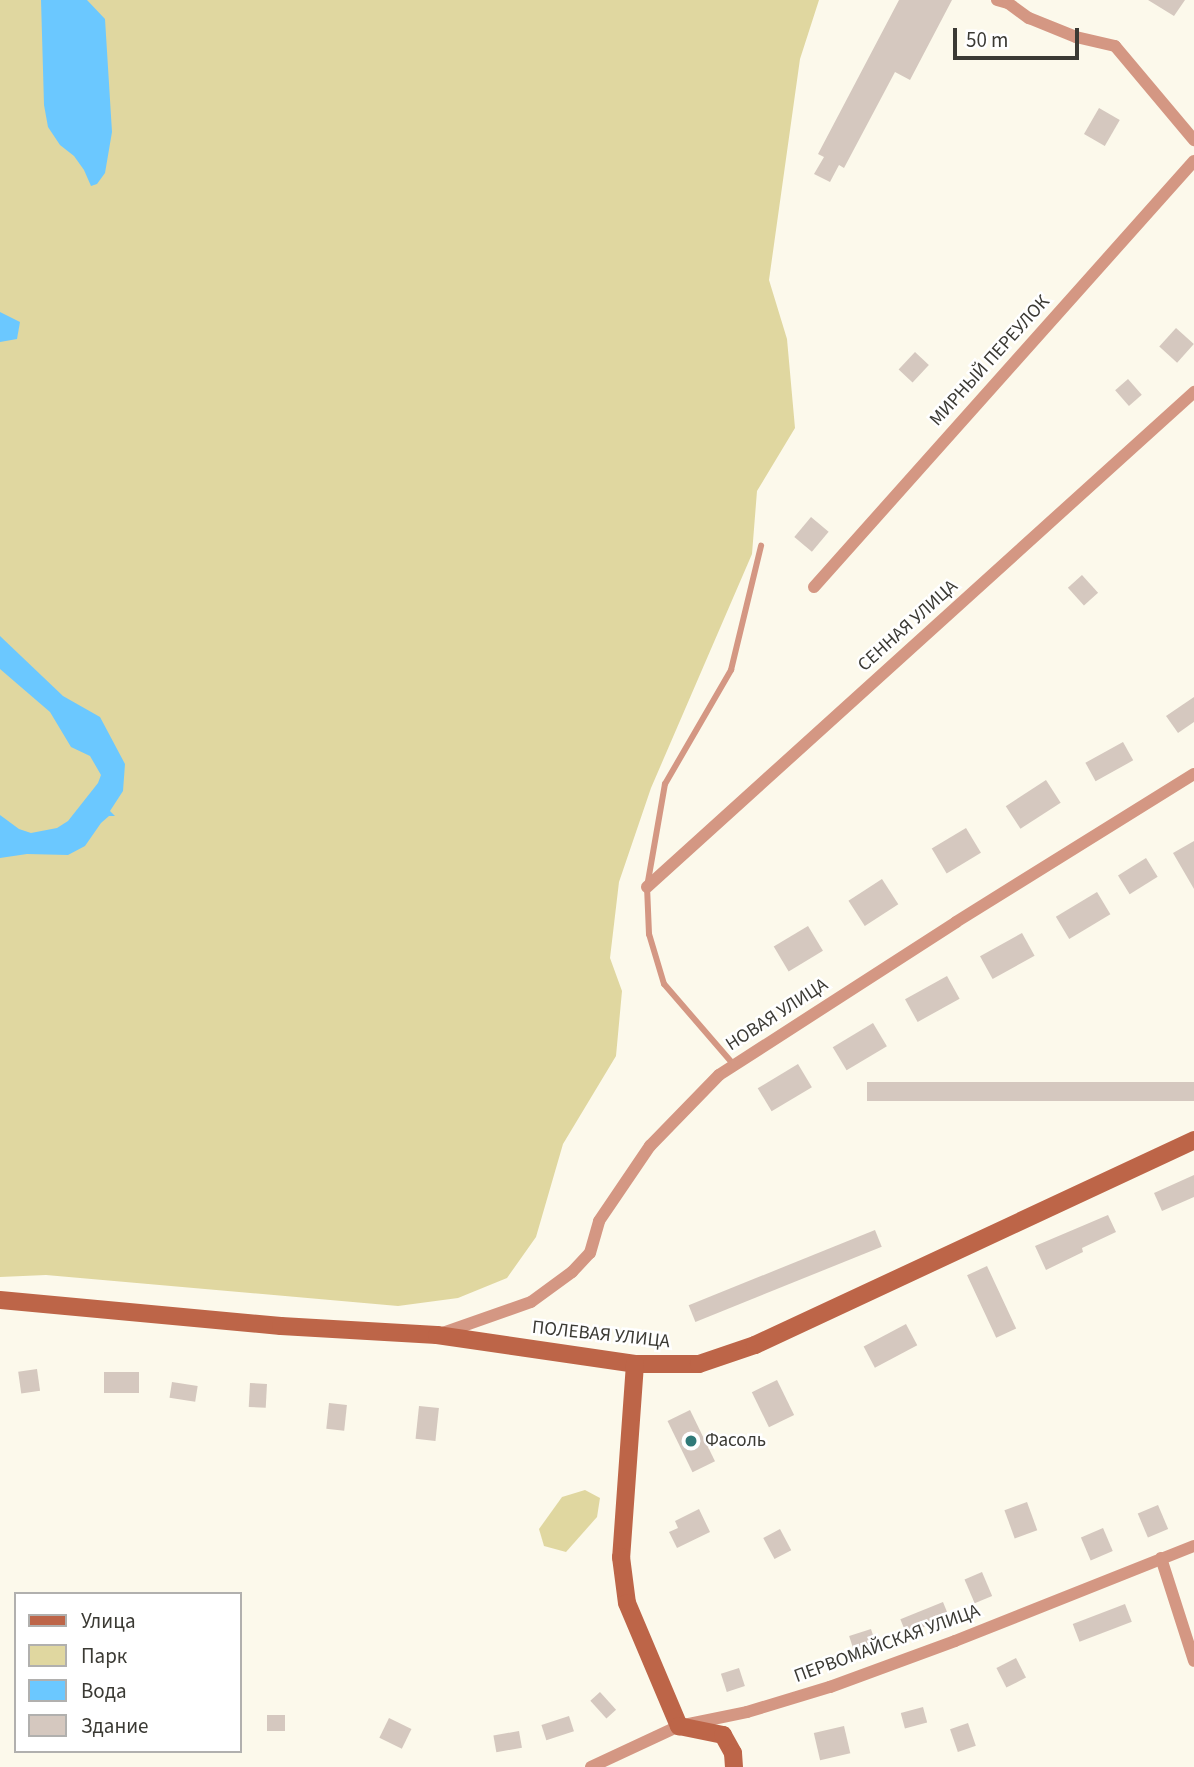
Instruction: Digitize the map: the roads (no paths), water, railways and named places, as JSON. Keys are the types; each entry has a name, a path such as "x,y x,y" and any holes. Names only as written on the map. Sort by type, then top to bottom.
{"street":[{"path":"997,0 1008,3 1029,18 1076,37 1115,46 1194,140"},
{"name":"МИРНЫЙ ПЕРЕУЛОК","path":"814,587 1194,160"},
{"name":"СЕННАЯ УЛИЦА","path":"647,887 1194,392"},
{"name":"НОВАЯ УЛИЦА","path":"437,1335 531,1302 572,1272 590,1252 599,1221 650,1146 719,1075 956,922 1194,774"},
{"name":"ПОЛЕВАЯ УЛИЦА","path":"0,1300 281,1326 437,1335 635,1364 699,1364 755,1345 1194,1140"},
{"path":"635,1364 621,1557 627,1603 679,1726 723,1735 733,1753 734,1767"},
{"name":"ПЕРВОМАЙСКАЯ УЛИЦА","path":"591,1767 679,1726 747,1712 830,1687 956,1641 1194,1546"},
{"path":"1161,1558 1194,1661"}],"lane":[{"path":"734,1065 664,984 649,934 647,887 665,784 732,670 761,546"}],"water":[{"path":"41,0 87,0 105,19 112,132 105,173 97,184 91,186 74,156 60,145 48,127 44,105"},
{"path":"0,312 20,322 17,339 0,342"},
{"path":"0,636 63,696 100,717 125,764 123,791 110,811 115,816 109,816 101,823 85,846 68,855 27,854 0,858 0,815 19,829 31,833 57,828 68,821 98,783 101,775 90,756 71,747 50,712 0,669"}],"place":[{"name":"Фасоль","path":"691,1441"}]}
